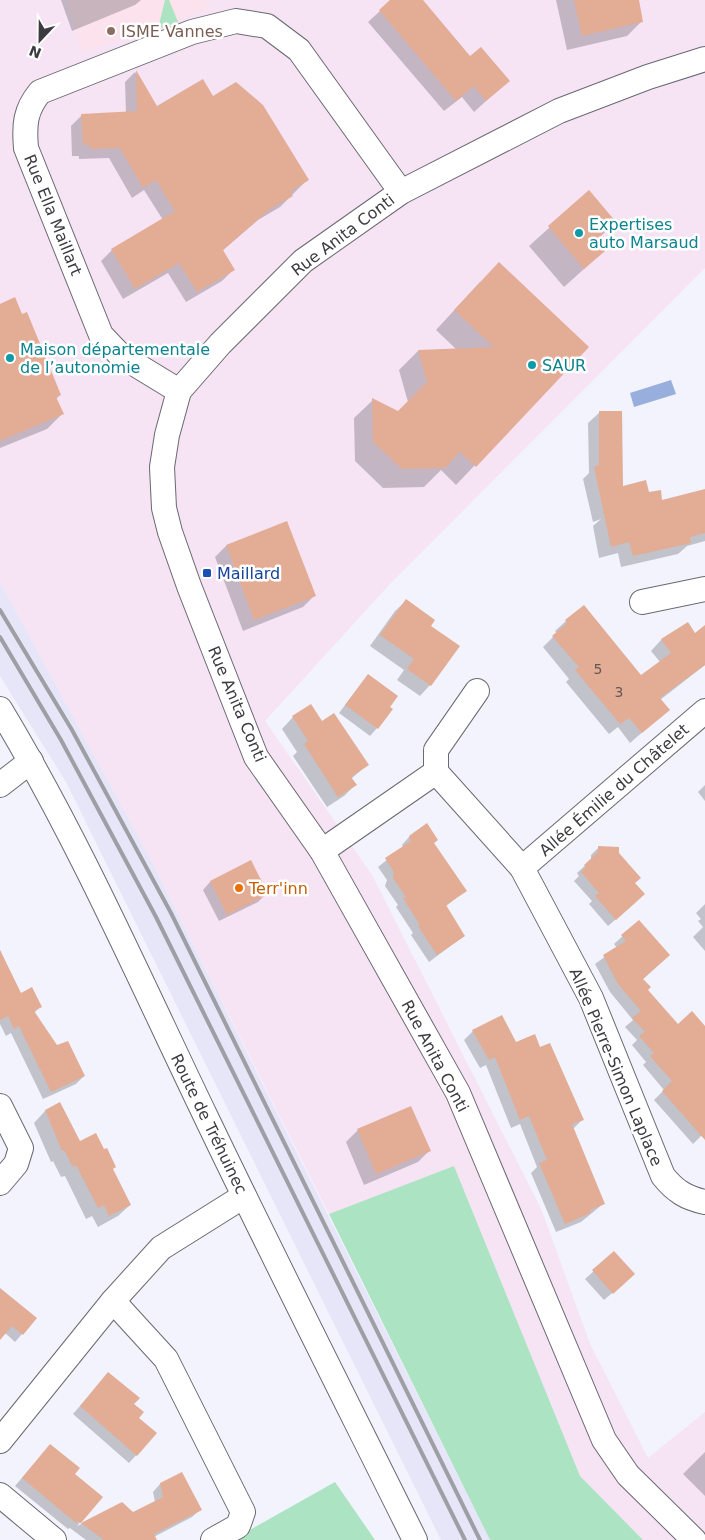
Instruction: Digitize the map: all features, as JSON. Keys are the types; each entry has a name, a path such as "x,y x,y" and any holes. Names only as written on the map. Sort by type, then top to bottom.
{"street":[{"name":"Rue Ella Maillart","path":"179,391 120,355 101,335 26,148 26,114 31,102 40,92 192,32 236,21 267,26 299,50 401,192"},
{"name":"Rue Anita Conti","path":"694,1540 628,1474 604,1440 458,1093 322,851 256,757 192,595 170,532 164,508 162,467 167,435 179,391 220,344 303,261 401,192 559,111 648,77 705,59"},
{"path":"642,602 705,589"},
{"path":"322,851 436,772 436,750 477,691"},
{"name":"Route de Tréhuinec","path":"0,709 32,761 77,846 244,1196 415,1540"},
{"name":"Allée Émilie du Châtelet","path":"522,868 705,711"},
{"path":"0,785 32,761"},
{"name":"Allée Pierre-Simon Laplace","path":"436,772 522,868 590,998 663,1176 674,1189 691,1199 705,1202"},
{"path":"0,1106 20,1148 16,1164 0,1183"},
{"path":"0,1441 113,1302 161,1248 244,1196"},
{"path":"113,1302 166,1360 243,1512 238,1526 213,1540"},
{"path":"0,1495 54,1540"}],"shaded area":[{"path":"0,0 705,0 705,268 388,586 265,721 372,875 542,1211 590,1344 648,1458 705,1412 705,1540 643,1540 580,1476 454,1166 329,1214 153,864 0,582"},
{"name":"ISME Vannes","path":"68,0 205,0 209,9 82,52"},
{"path":"0,582 153,864 490,1540 441,1540 66,782 0,676"}],"green space":[{"path":"165,0 169,0 178,22 158,29"},
{"path":"454,1166 580,1476 643,1540 490,1540 329,1214"},
{"path":"335,1482 375,1540 232,1540"}],"water":[{"path":"671,380 676,394 634,407 630,393"}],"building":[{"path":"390,0 423,0 470,56 481,47 510,81 486,101 474,86 456,101 379,10"},
{"path":"574,0 639,0 643,22 582,36"},
{"path":"136,70 157,106 203,79 213,96 236,82 263,105 309,180 290,192 293,196 270,209 223,250 235,270 197,292 179,263 135,289 111,249 175,211 156,180 143,188 120,148 90,149 90,145 83,145 81,114 137,111"},
{"name":"Expertises auto Marsaud","path":"589,190 616,222 596,240 605,251 584,269 548,226"},
{"name":"SAUR","path":"499,262 589,347 476,467 460,452 445,468 402,469 373,442 372,398 398,411 427,382 418,350 494,347 454,310"},
{"name":"Maison départementale de l’autonomie","path":"15,297 22,314 27,312 61,395 56,397 64,414 0,441 0,304"},
{"path":"599,411 622,411 623,486 646,480 649,492 661,490 662,500 705,489 705,533 690,537 691,543 633,556 629,542 611,547 594,467 599,465"},
{"path":"287,521 316,596 254,620 226,545"},
{"path":"406,599 435,620 431,626 460,646 431,686 407,669 414,659 380,635"},
{"path":"584,605 641,675 671,653 661,639 688,622 695,633 705,625 705,665 660,698 670,710 642,733 629,718 620,724 575,670 579,667 552,636 567,623 565,620"},
{"path":"368,674 398,696 390,707 393,709 378,729 345,705"},
{"path":"311,704 322,721 334,713 369,765 351,777 357,785 338,797 304,744 308,741 292,716"},
{"path":"427,823 438,840 434,843 467,891 446,905 465,936 437,955 418,926 420,925 403,898 406,897 393,878 394,872 385,858 411,841 409,836"},
{"path":"598,846 619,847 619,853 641,878 635,883 645,894 616,920 595,896 599,893 581,872 586,867 584,865 598,852"},
{"name":"Terr'inn","path":"251,860 268,894 227,915 210,881"},
{"path":"639,920 670,955 643,979 651,987 648,990 678,1024 692,1011 705,1026 705,1140 662,1091 672,1081 650,1056 654,1053 639,1036 645,1032 632,1018 641,1011 618,984 603,955 626,941 621,935"},
{"path":"0,950 21,993 32,987 42,1007 34,1011 57,1045 68,1041 85,1076 51,1092 19,1026 14,1029 8,1016 0,1020"},
{"path":"502,1015 516,1042 535,1034 540,1047 550,1043 584,1120 572,1124 605,1204 590,1210 591,1213 565,1224 539,1163 547,1160 529,1116 520,1120 495,1057 489,1060 472,1030"},
{"path":"60,1102 80,1141 96,1133 104,1149 107,1148 116,1167 113,1169 131,1205 109,1216 104,1205 98,1208 76,1165 73,1167 64,1150 62,1151 45,1110"},
{"path":"411,1106 431,1151 376,1174 357,1129"},
{"path":"614,1251 635,1274 613,1294 592,1270"},
{"path":"0,1288 37,1318 23,1335 12,1326 0,1340"},
{"path":"108,1372 140,1398 134,1404 144,1412 139,1418 157,1433 137,1456 80,1406"},
{"path":"50,1444 80,1468 75,1474 103,1497 81,1523 122,1502 133,1512 163,1497 160,1483 182,1472 202,1510 154,1534 157,1540 104,1540 78,1521 76,1523 22,1478"}],"railway":[{"path":"0,610 72,730 171,913 480,1540"},
{"path":"0,637 61,740 156,917 465,1540"}],"place":[{"name":"ISME Vannes","path":"111,31"},
{"name":"Expertises auto Marsaud","path":"579,233"},
{"name":"Maison départementale de l’autonomie","path":"10,358"},
{"name":"SAUR","path":"532,365"},
{"name":"Maillard","path":"207,573"},
{"name":"Terr'inn","path":"239,888"}]}
